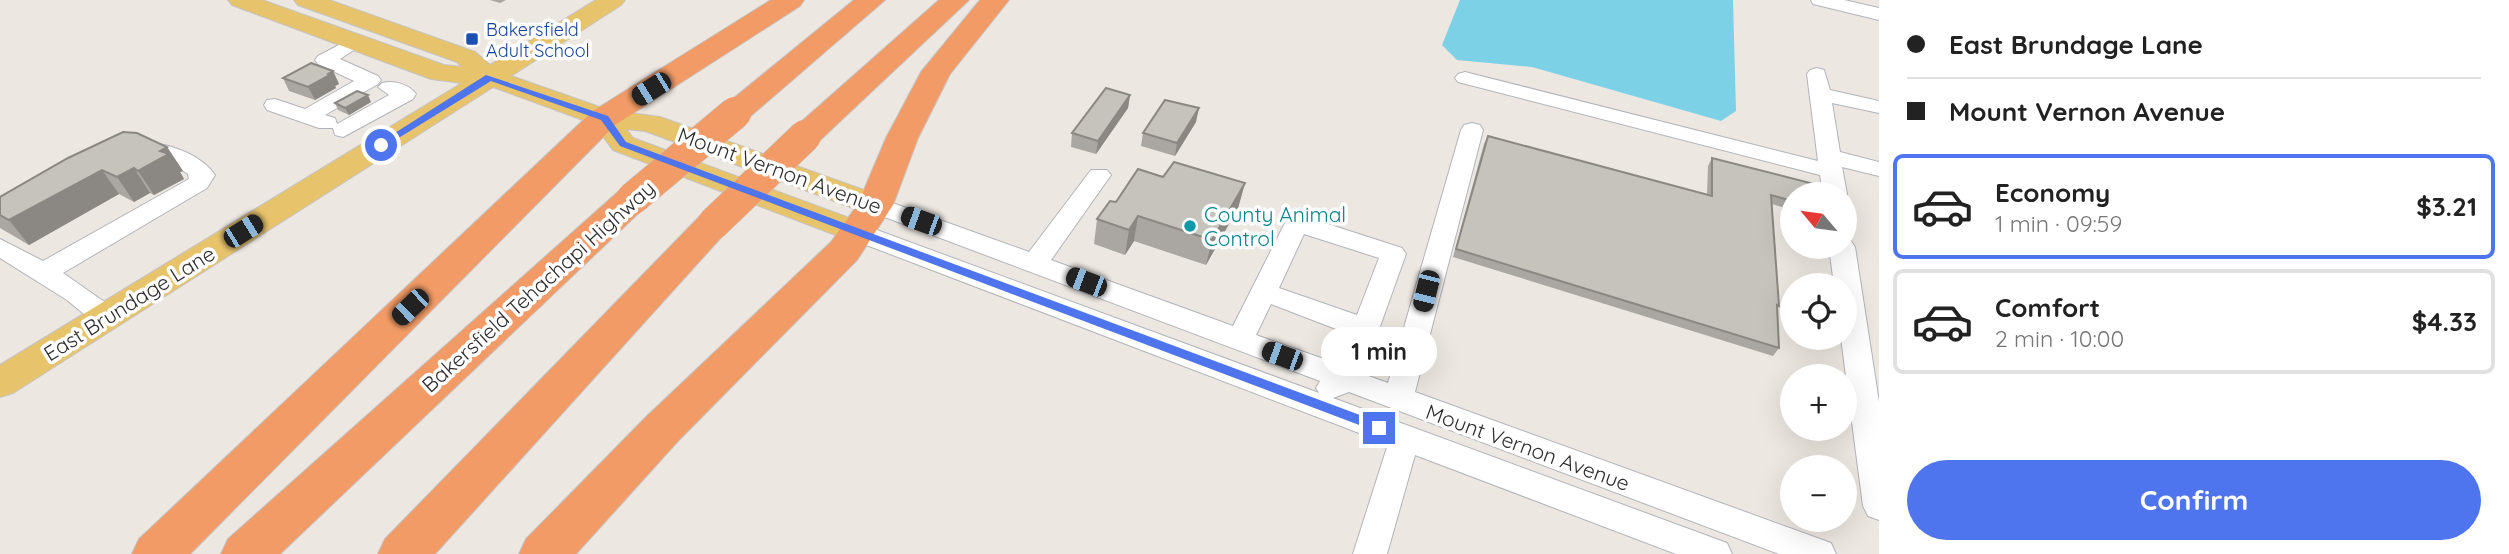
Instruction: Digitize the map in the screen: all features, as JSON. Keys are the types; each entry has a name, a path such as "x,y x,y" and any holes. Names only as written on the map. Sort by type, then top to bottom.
{"highway":[{"path":"156,554 604,118 790,0"},
{"name":"Bakersfield Tehachapi Highway","path":"246,554 632,200 871,0"},
{"path":"403,554 713,225 805,136 956,0"},
{"path":"544,554 662,429 844,251 866,218 902,138 936,72 995,0"}],"main road":[{"path":"240,0 440,73 490,77 604,118"},
{"path":"306,0 466,57 490,77"},
{"name":"East Brundage Lane","path":"0,383 614,0"},
{"name":"Mount Vernon Avenue","path":"604,118 623,144 866,218"}],"street":[{"path":"1820,0 1879,14"},
{"path":"1857,0 1879,4"},
{"path":"330,121 405,94 372,86 325,60 356,42"},
{"path":"330,121 372,86 397,57"},
{"path":"372,86 423,67"},
{"path":"1465,78 1830,164 1879,169"},
{"path":"1833,182 1819,84 1879,107"},
{"path":"275,105 330,121 381,145"},
{"path":"1398,399 1472,130"},
{"path":"45,272 199,183 203,175 193,164 157,149 135,147 123,153"},
{"path":"1035,263 1099,175"},
{"name":"Mount Vernon Avenue","path":"866,218 1035,263 1819,554"},
{"name":"Mount Vernon Avenue","path":"866,218 1097,322 1715,554"},
{"path":"1097,322 1139,320 1316,386 1334,388 1346,380 1393,254 1297,223 1240,340"},
{"path":"0,247 45,272 106,317"},
{"path":"1844,259 1879,506"},
{"path":"1263,292 1337,317 1365,330"},
{"path":"1370,554 1405,437"}],"water":[{"path":"1460,0 1733,0 1736,111 1721,121 1532,67 1457,60 1442,45"}],"building":[{"path":"311,63 333,71 308,87 283,78"},
{"path":"1106,88 1130,95 1098,141 1072,133"},
{"path":"357,91 368,95 345,108 335,103"},
{"path":"1165,100 1199,108 1177,143 1143,133"},
{"path":"123,132 137,133 167,147 160,151 169,154 138,171 134,168 117,177 102,170 9,220 0,215 0,197 68,158"},
{"path":"1488,136 1712,196 1712,158 1806,182 1780,182 1780,198 1771,195 1779,306 1777,305 1779,348 1456,249"},
{"path":"1174,162 1245,183 1212,240 1138,216 1129,230 1097,219 1110,201 1116,202 1138,169 1163,177"}],"place":[{"name":"Bakersfield Adult School","path":"472,39"},
{"name":"County Animal Control","path":"1190,226"}],"route":[{"path":"381,145 490,77 604,118 623,144 1379,428"}]}
